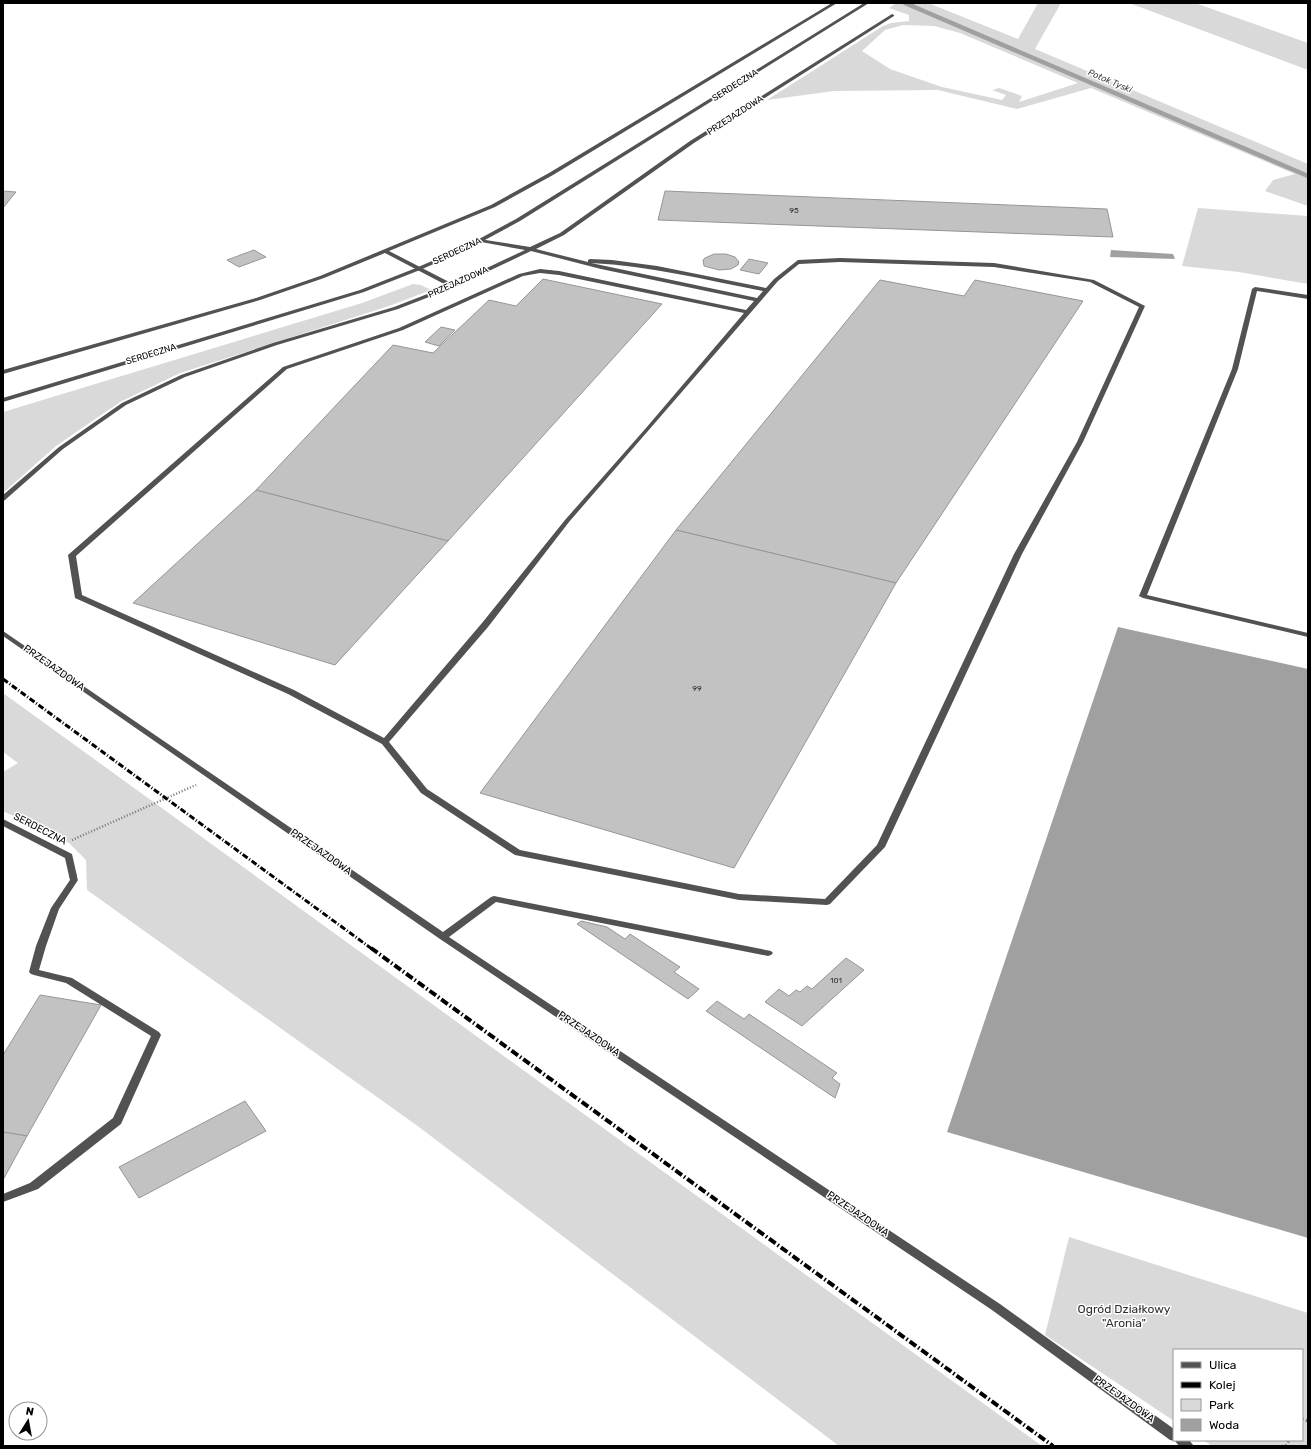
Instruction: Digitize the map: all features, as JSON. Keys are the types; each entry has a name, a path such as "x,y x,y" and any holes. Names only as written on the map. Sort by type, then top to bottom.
{"street":[{"path":"3,372 258,299 322,277 387,252 493,206 551,174 834,3"},
{"name":"SERDECZNA","path":"3,400 362,291 418,269 481,240 518,220 867,3"},
{"name":"PRZEJAZDOWA","path":"3,499 61,448 130,401 183,376 276,344 396,308 452,286 562,234 692,142 892,15"},
{"path":"481,240 530,249 601,267 758,300"},
{"path":"387,252 452,286"},
{"path":"385,742 485,625 567,521 648,429 748,312 758,300 798,262 855,260 994,264 1092,281 1142,306 1080,442 1018,554 881,847 827,902 739,897 518,853 424,791 385,742 291,692 78,596 72,555 285,368 401,329 521,275 540,271 559,273 748,312"},
{"path":"582,261 605,262 682,272 727,283 767,290"},
{"path":"1308,298 1255,289 1235,369 1143,596 1308,635"},
{"name":"PRZEJAZDOWA","path":"3,633 443,937 996,1307 1173,1435"},
{"name":"SERDECZNA","path":"3,822 69,856 74,880 55,908 41,946 34,972 69,980 156,1035 117,1121 34,1186 3,1198"},
{"path":"443,937 494,899 768,953"}],"path":[{"path":"53,848 213,778"}],"green space":[{"path":"896,3 928,3 1018,39 1038,3 1061,3 1035,49 1308,164 1308,206 1265,191 1273,180 1295,174 1091,88 1017,109 938,90 834,91 767,100 883,26 891,23 909,21 909,15 889,8","holes":["903,25 934,26 960,33 1078,83 1019,102 1022,96 999,88 992,90 1006,95 1002,100 942,87 890,69 862,51 885,30"]},
{"path":"1129,3 1195,3 1308,43 1308,70"},
{"path":"1198,208 1308,216 1308,284 1239,272 1182,266"},
{"path":"413,284 421,285 431,290 389,306 180,373 120,402 56,446 3,493 3,412 362,303"},
{"path":"3,693 1042,1446 839,1446 419,1127 87,890 86,860 69,843 3,811 3,772 18,763 3,752"},
{"name":"Ogród Działkowy \"Aronia\"","path":"1069,1237 1308,1313 1308,1446 1212,1446 1204,1441 1303,1441 1303,1349 1173,1349 1173,1420 1045,1335"}],"water":[{"path":"1111,250 1173,254 1175,259 1110,257"},
{"path":"1118,627 1308,669 1308,1238 947,1132"}],"building":[{"path":"3,191 16,192 3,208"},
{"path":"665,191 1107,209 1113,237 658,220"},
{"path":"254,250 266,257 239,267 227,260"},
{"path":"714,254 726,254 735,257 739,262 738,265 731,269 719,270 704,266 703,260"},
{"path":"749,259 768,263 759,274 740,270"},
{"path":"543,279 662,304 448,541 256,490 393,345 433,353 489,300 516,306"},
{"path":"880,280 964,296 975,280 1083,301 896,583 676,530"},
{"path":"441,327 455,330 439,346 425,342"},
{"path":"256,490 448,541 335,665 133,603"},
{"path":"676,530 896,583 734,868 480,793"},
{"path":"581,921 607,927 625,939 630,934 680,967 674,972 699,989 688,999 577,924"},
{"path":"846,958 864,970 802,1026 765,1002 779,989 789,996 796,990 800,992 807,986 812,989"},
{"path":"40,995 101,1005 27,1136 3,1132 3,1055"},
{"path":"717,1001 744,1019 749,1014 837,1073 832,1078 840,1084 835,1098 706,1011"},
{"path":"245,1101 266,1131 139,1198 119,1167"},
{"path":"3,1132 27,1136 3,1180"}],"waterway":[{"name":"Potok Tyski","path":"905,3 1308,176"}],"railway":[{"path":"3,679 372,949"},
{"path":"371,948 1053,1446"}]}
